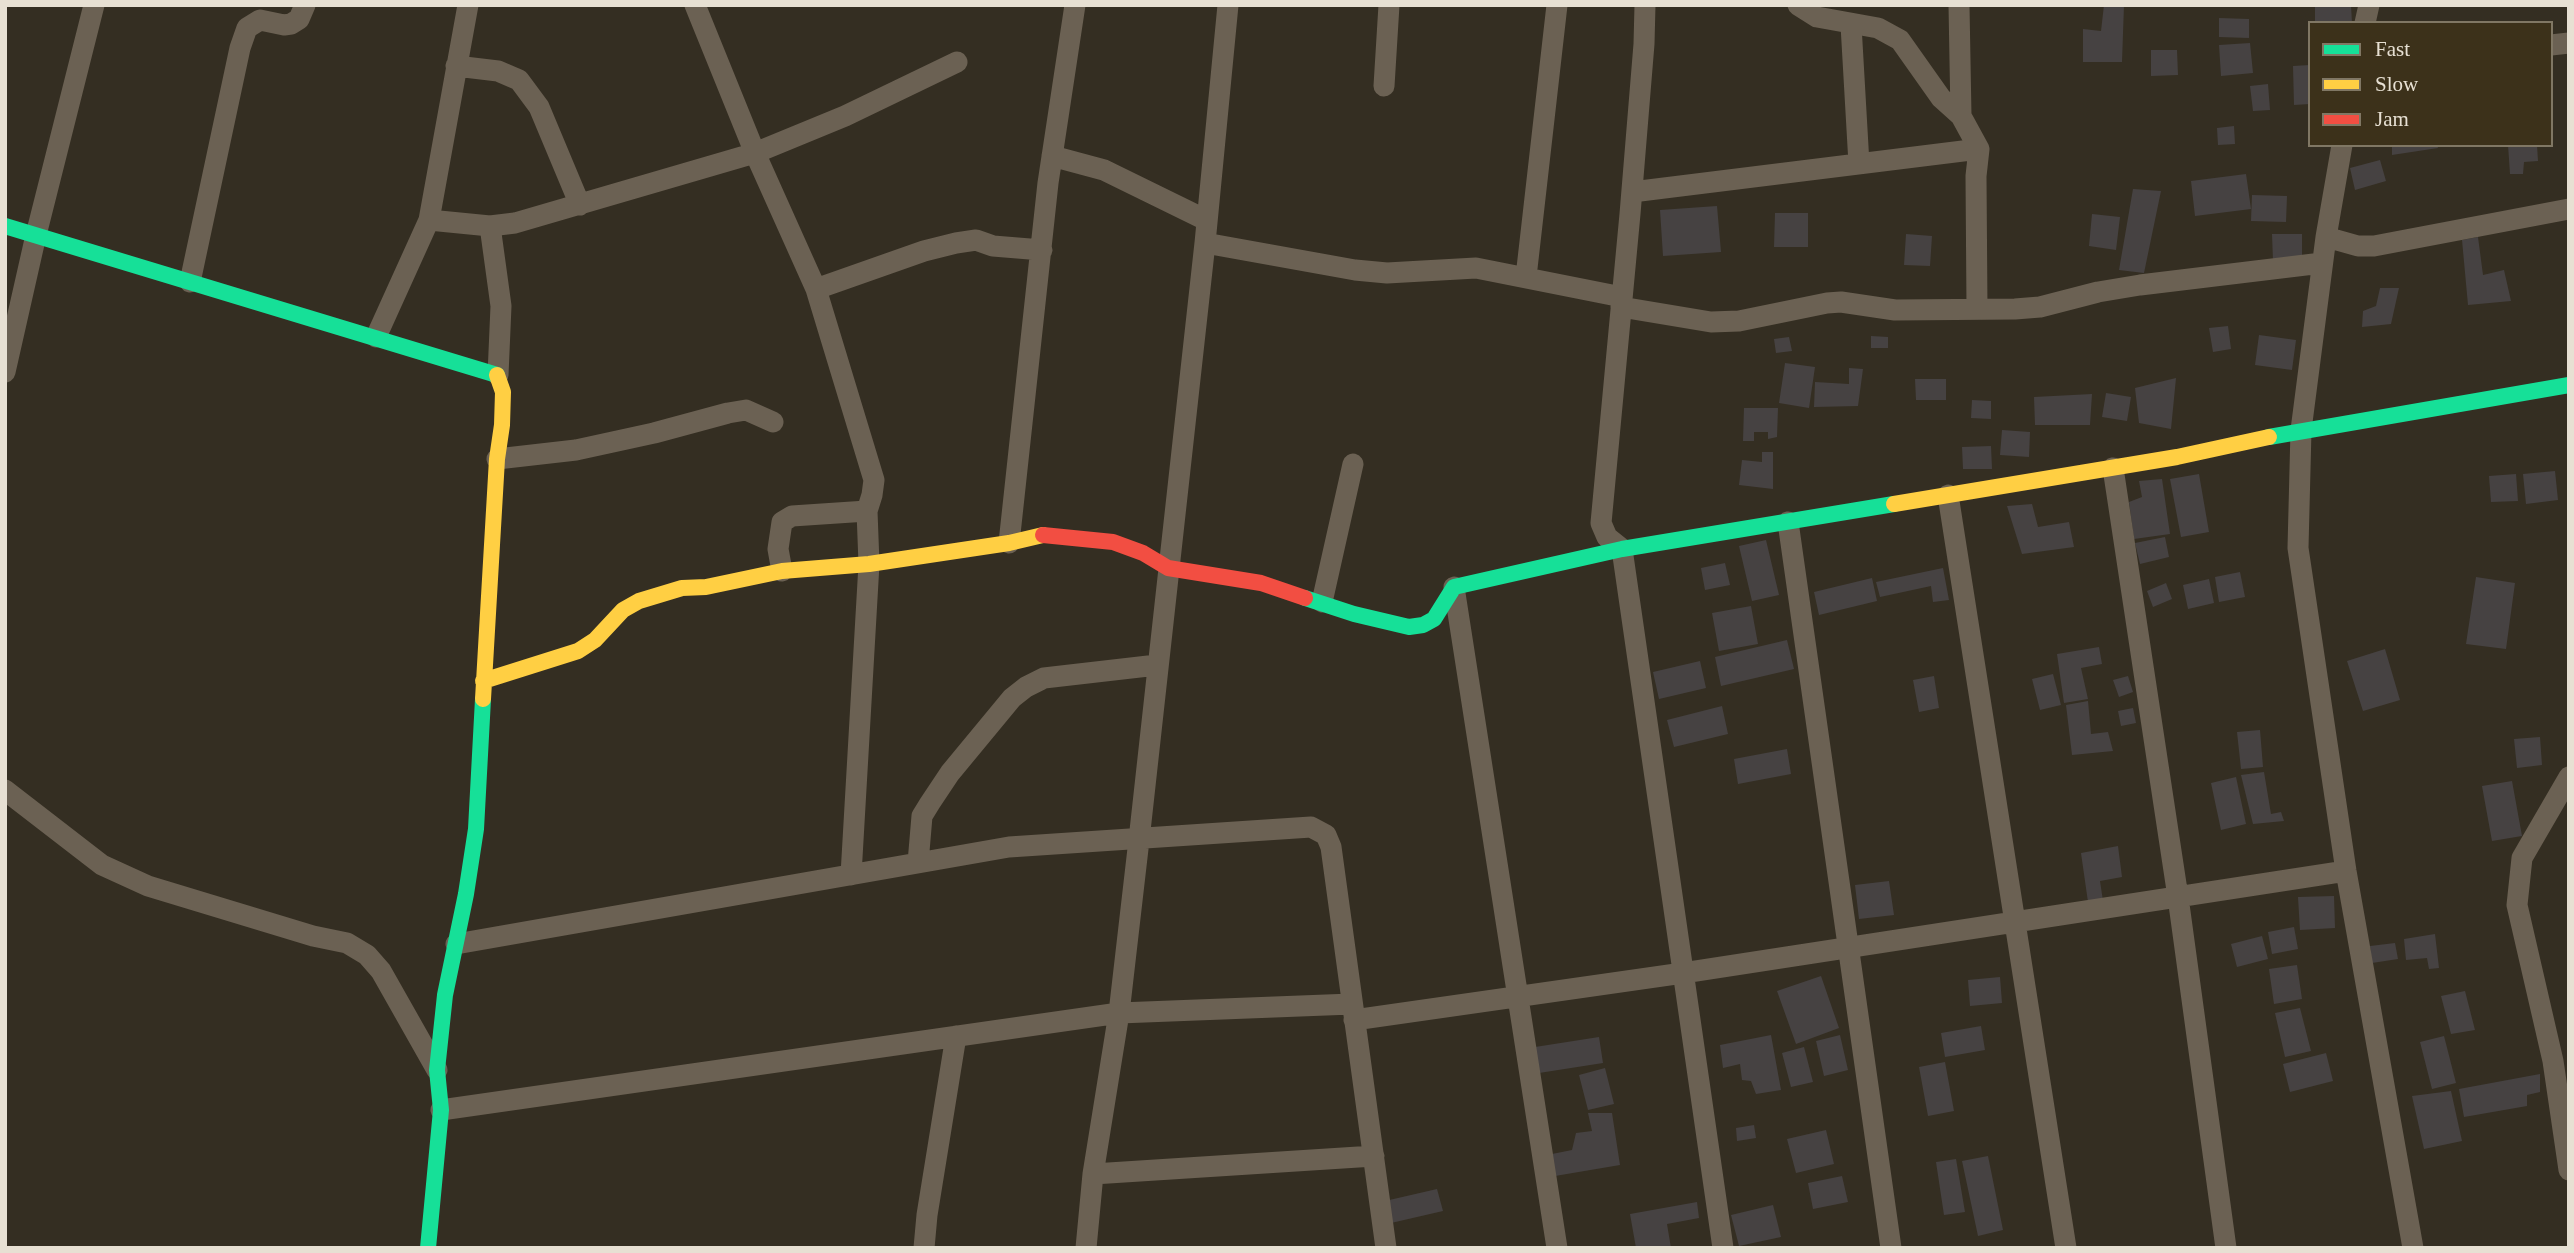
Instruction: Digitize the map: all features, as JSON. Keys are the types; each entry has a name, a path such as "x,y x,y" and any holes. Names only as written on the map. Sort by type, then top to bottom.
{"street":[{"path":"5,372 36,235 94,5"},
{"path":"190,282 240,48 247,28 260,20 291,24 299,19 305,5"},
{"path":"376,337 429,220 468,5"},
{"path":"695,5 755,153 816,289 874,480 873,495 867,511 869,564 851,875"},
{"path":"1086,1248 1093,1174 1119,1013 1139,840 1205,243 1228,5"},
{"path":"1384,86 1389,5"},
{"path":"1526,277 1557,5"},
{"path":"1645,5 1632,192 1601,523 1607,537 1622,549 1723,1248"},
{"path":"1798,5 1818,18 1878,28 1899,40 1941,98 1961,116 1979,149 1976,176 1977,309"},
{"path":"1959,5 1961,116"},
{"path":"1009,543 1070,9"},
{"path":"1851,25 1860,164"},
{"path":"429,220 490,226 515,223 755,153 845,116 957,62"},
{"path":"456,66 498,71 519,80 539,107 580,205"},
{"path":"2343,147 2322,263 2301,430 2298,548 2346,871 2413,1248"},
{"path":"1632,192 1979,149"},
{"path":"1052,156 1104,170 1206,220"},
{"path":"2326,237 2358,246 2374,246 2569,209"},
{"path":"5,226 498,375"},
{"path":"428,1248 441,1110 437,1070 445,996 475,829 496,459 502,425 503,392 498,375 501,306 490,226"},
{"path":"816,289 924,251 956,243 976,240 993,246 1042,250"},
{"path":"1205,243 1354,270 1387,272 1476,268 1526,277 1711,322 1740,321 1840,302 1895,310 2040,307 2098,292 2140,285 2322,263"},
{"path":"483,681 578,651 594,640 623,610 639,601 682,588 706,587 782,571 869,564 1009,543 1046,534 1113,542 1143,553 1168,568 1262,583 1354,614 1409,627 1423,625 1434,619 1454,587 1622,549 2177,457 2301,430 2569,385"},
{"path":"496,459 576,450 654,433 728,412 746,410 773,422"},
{"path":"1322,602 1353,464"},
{"path":"2113,468 2178,897 2226,1248"},
{"path":"1948,495 2066,1248"},
{"path":"782,571 778,549 782,522 792,516 867,511"},
{"path":"1788,522 1891,1248"},
{"path":"1454,587 1557,1248"},
{"path":"918,863 922,816 950,773 1019,692 1044,678 1157,666"},
{"path":"2569,778 2522,858 2517,905 2553,1061 2566,1130 2569,1170"},
{"path":"6,792 102,865 125,876 148,886 313,936 347,943 367,955 381,971 437,1070"},
{"path":"456,944 1009,847 1311,827 1326,835 1331,847 1386,1248"},
{"path":"441,1110 1119,1013 1353,1012 1519,996 2346,871"},
{"path":"924,1248 956,1035"},
{"path":"1093,1174 1374,1156"}],"building":[{"path":"2104,5 2124,5 2122,62 2083,62 2083,29 2101,31"},
{"path":"2315,5 2351,5 2352,21 2315,21"},
{"path":"2219,18 2249,19 2249,38 2219,37"},
{"path":"2250,43 2253,73 2221,76 2219,45"},
{"path":"2151,50 2177,50 2178,75 2151,76"},
{"path":"2308,65 2308,104 2294,105 2293,66"},
{"path":"2268,84 2270,110 2253,111 2250,86"},
{"path":"2234,126 2235,144 2218,145 2217,128"},
{"path":"2392,147 2438,148 2392,155"},
{"path":"2508,147 2537,147 2538,161 2524,162 2523,174 2510,174"},
{"path":"2380,160 2386,181 2355,190 2350,168"},
{"path":"2246,174 2251,209 2195,216 2191,181"},
{"path":"2133,189 2161,191 2144,273 2119,270"},
{"path":"2252,195 2287,196 2286,222 2251,221"},
{"path":"1717,206 1721,252 1663,256 1660,210"},
{"path":"1775,213 1808,213 1808,247 1774,247"},
{"path":"2092,214 2120,217 2116,250 2089,246"},
{"path":"1906,234 1932,236 1930,266 1904,265"},
{"path":"2272,234 2302,234 2302,261 2273,261"},
{"path":"2478,237 2483,275 2504,270 2511,301 2468,305 2462,240"},
{"path":"2380,288 2399,288 2391,324 2362,327 2363,311 2376,306"},
{"path":"2228,326 2231,349 2213,352 2209,328"},
{"path":"2259,335 2296,340 2292,370 2255,365"},
{"path":"1871,336 1888,337 1888,348 1871,348"},
{"path":"1789,337 1792,351 1776,353 1774,339"},
{"path":"1785,363 1815,367 1809,408 1779,403"},
{"path":"1849,368 1863,369 1858,406 1814,407 1815,382 1849,384"},
{"path":"2176,378 2171,429 2139,423 2135,388"},
{"path":"1915,379 1946,379 1946,400 1916,400"},
{"path":"2106,393 2131,397 2127,421 2102,417"},
{"path":"2092,394 2090,425 2035,425 2034,397"},
{"path":"1972,400 1991,401 1991,419 1971,418"},
{"path":"1744,408 1778,408 1777,437 1768,439 1768,432 1754,432 1754,441 1743,441"},
{"path":"2002,430 2030,432 2029,457 2000,455"},
{"path":"1991,446 1992,469 1963,469 1962,447"},
{"path":"1762,452 1773,452 1773,489 1739,485 1742,460 1762,462"},
{"path":"2555,471 2558,500 2526,504 2523,474"},
{"path":"2199,474 2209,532 2181,537 2170,479"},
{"path":"2516,474 2518,501 2491,502 2489,476"},
{"path":"2162,479 2170,534 2134,539 2129,502 2142,497 2139,481"},
{"path":"2032,504 2038,527 2069,522 2074,547 2022,554 2007,506"},
{"path":"2165,537 2169,557 2140,564 2135,543"},
{"path":"1766,540 1779,595 1752,601 1739,546"},
{"path":"1725,563 1730,585 1705,590 1701,568"},
{"path":"1943,568 1949,600 1933,602 1931,586 1880,597 1876,582"},
{"path":"2240,572 2245,597 2219,602 2215,577"},
{"path":"2476,577 2515,583 2506,649 2466,644"},
{"path":"1872,578 1877,601 1819,615 1814,592"},
{"path":"2209,579 2214,603 2188,609 2183,585"},
{"path":"2166,583 2172,599 2153,607 2147,591"},
{"path":"1751,606 1758,644 1719,651 1712,613"},
{"path":"1787,640 1794,669 1721,686 1715,657"},
{"path":"2099,647 2102,664 2081,668 2088,699 2064,703 2057,654"},
{"path":"2385,649 2400,700 2363,711 2347,661"},
{"path":"1700,661 1706,688 1659,699 1653,672"},
{"path":"2053,674 2061,705 2040,710 2032,679"},
{"path":"1934,676 1939,708 1919,712 1913,680"},
{"path":"2128,676 2133,692 2119,697 2113,680"},
{"path":"2088,701 2091,734 2108,732 2113,751 2072,755 2066,705"},
{"path":"1722,706 1728,734 1674,747 1667,720"},
{"path":"2133,708 2136,723 2121,726 2118,711"},
{"path":"2260,730 2263,767 2241,769 2237,732"},
{"path":"2540,737 2542,765 2517,768 2514,739"},
{"path":"1787,749 1791,774 1738,784 1734,759"},
{"path":"2264,772 2271,814 2281,812 2284,821 2253,824 2241,775"},
{"path":"2236,777 2246,824 2221,830 2211,783"},
{"path":"2512,781 2522,836 2492,841 2482,786"},
{"path":"2118,846 2122,877 2100,881 2103,901 2088,902 2081,853"},
{"path":"1889,881 1894,915 1859,919 1855,885"},
{"path":"2334,896 2335,928 2300,930 2298,897"},
{"path":"2294,927 2298,949 2272,954 2268,932"},
{"path":"2435,934 2439,968 2429,969 2427,958 2406,960 2404,939"},
{"path":"2262,936 2268,959 2237,967 2231,944"},
{"path":"2395,943 2398,959 2372,963 2370,946"},
{"path":"2297,965 2302,999 2274,1004 2269,969"},
{"path":"1821,976 1839,1028 1796,1044 1777,991"},
{"path":"2000,977 2002,1003 1970,1006 1968,980"},
{"path":"2465,991 2475,1030 2451,1034 2441,996"},
{"path":"2300,1008 2311,1051 2285,1057 2275,1013"},
{"path":"1981,1026 1985,1050 1945,1057 1941,1033"},
{"path":"1771,1035 1781,1090 1756,1094 1751,1081 1742,1080 1740,1064 1723,1068 1720,1045"},
{"path":"1840,1035 1848,1070 1824,1076 1816,1041"},
{"path":"2444,1036 2456,1083 2432,1089 2420,1042"},
{"path":"1599,1037 1603,1063 1539,1073 1535,1047"},
{"path":"1804,1047 1813,1082 1791,1087 1782,1053"},
{"path":"2326,1053 2333,1081 2290,1092 2283,1064"},
{"path":"1945,1062 1954,1111 1928,1116 1919,1067"},
{"path":"1605,1068 1614,1104 1588,1110 1579,1075"},
{"path":"2540,1074 2540,1092 2527,1095 2527,1106 2464,1117 2459,1089"},
{"path":"2451,1091 2462,1141 2424,1149 2412,1096"},
{"path":"1588,1113 1612,1113 1620,1165 1555,1176 1552,1154 1572,1150 1576,1133 1592,1131"},
{"path":"1754,1125 1756,1138 1737,1141 1736,1128"},
{"path":"1826,1130 1834,1164 1796,1173 1787,1139"},
{"path":"1988,1156 2003,1230 1978,1236 1962,1161"},
{"path":"1956,1159 1965,1212 1944,1215 1936,1162"},
{"path":"1842,1176 1848,1202 1813,1209 1808,1183"},
{"path":"1437,1189 1443,1211 1391,1223 1385,1201"},
{"path":"1697,1202 1699,1218 1667,1224 1671,1248 1636,1248 1630,1214"},
{"path":"1773,1205 1781,1237 1739,1246 1731,1215"}],"traffic: fast":[{"path":"5,226 497,375"},
{"path":"2269,437 2569,385"},
{"path":"1305,598 1354,614 1409,627 1423,625 1434,619 1454,587 1622,549 1894,504"},
{"path":"428,1248 441,1110 437,1070 445,995 466,894 476,829 483,699"}],"traffic: slow":[{"path":"483,699 497,459 502,425 503,392 497,375"},
{"path":"1894,504 2177,457 2269,437"},
{"path":"483,681 578,651 595,640 623,610 639,601 682,588 706,587 782,571 869,564 1009,543 1043,535"}],"traffic: jam":[{"path":"1043,535 1113,542 1143,553 1168,568 1261,583 1305,598"}]}
